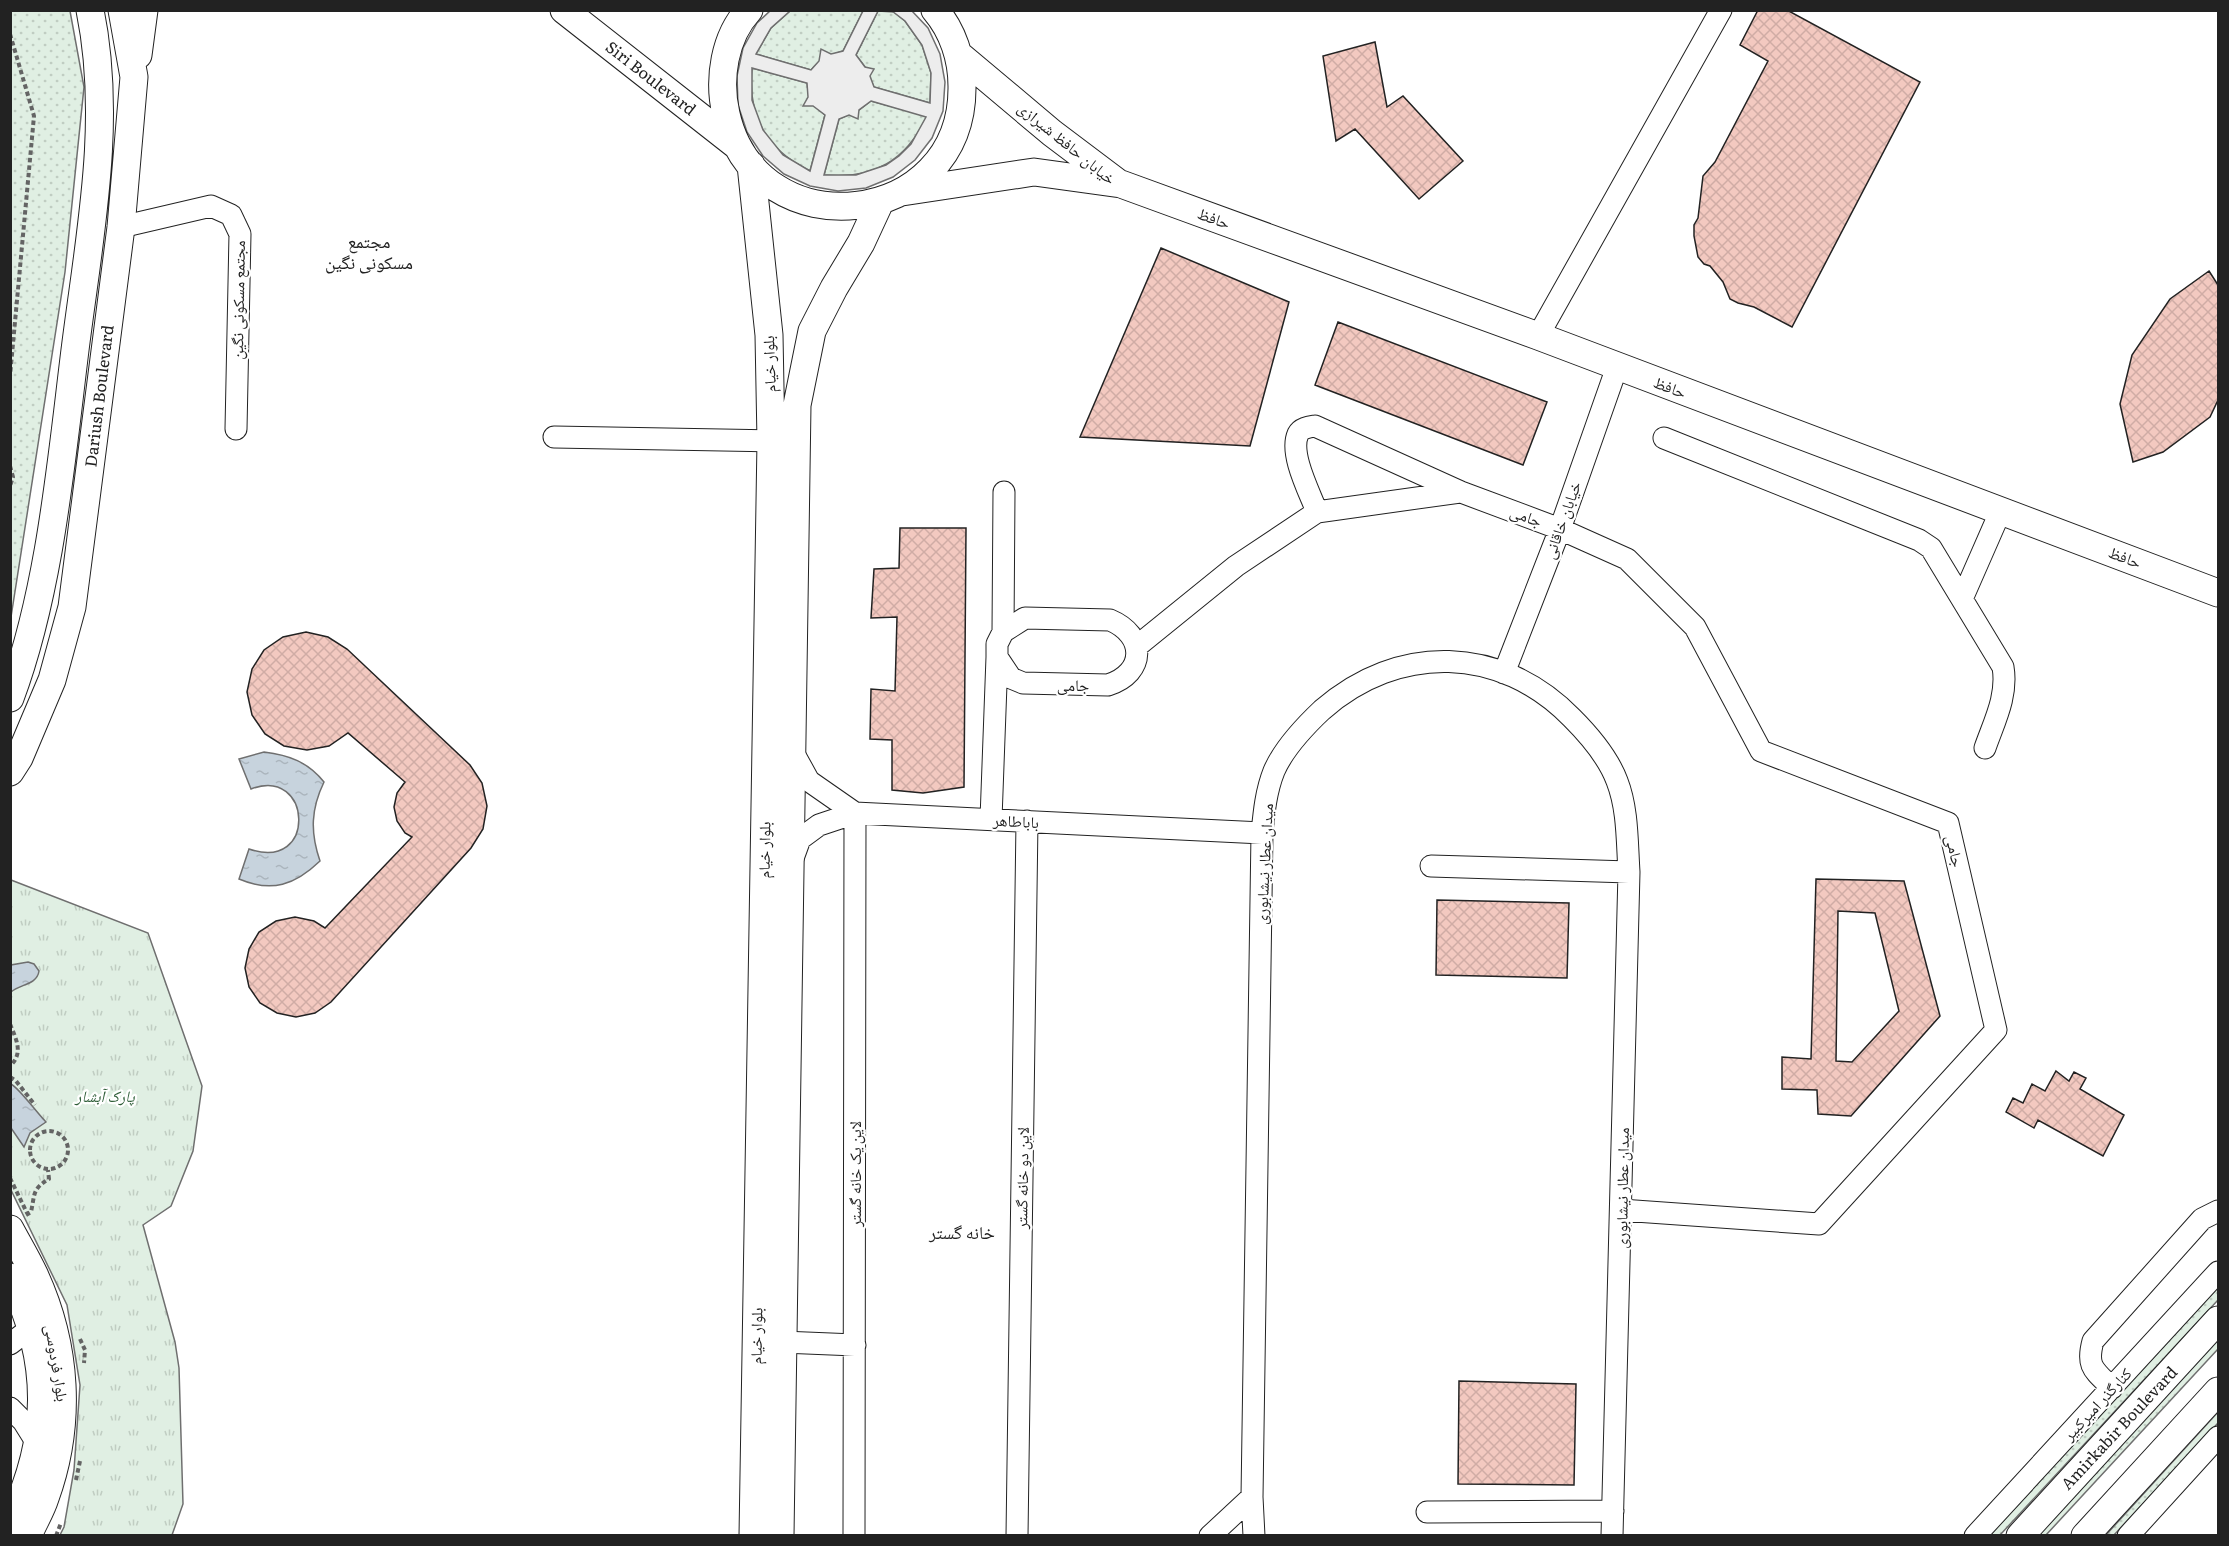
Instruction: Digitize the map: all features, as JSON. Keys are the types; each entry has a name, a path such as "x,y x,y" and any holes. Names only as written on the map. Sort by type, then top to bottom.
{"main road":[{"name":"Dariush Boulevard","path":"10,698 20,671 38,600 59,475 97,169 100,77 90,10"},
{"name":"Dariush Boulevard","path":"10,772 19,758 52,680 72,607 121,227 134,77 122,10"},
{"path":"134,77 144,10"},
{"name":"Siri Boulevard","path":"564,10 744,156 768,182 788,194 810,203 833,207 857,207 891,197"},
{"path":"744,156 728,124 723,101 722,78 726,54 734,33 749,10"},
{"path":"891,197 921,178 938,161 950,141 958,119 962,98 962,76 954,33 935,10"},
{"name":"خیابان حافظ شیرازی","path":"954,33 1052,133 1121,184"},
{"name":"بلوار خیام","path":"744,156 769,335 771,441 753,1536"},
{"name":"خیابان حافظ شیرازی","path":"891,197 1034,172 1121,184"},
{"name":"حافظ","path":"1121,184 1538,336 2218,592"},
{"name":"بلوار خیام","path":"780,1536 792,862 797,405 812,331 834,288 891,197"},
{"name":"بلوار فردوسی","path":"16,1223 52,1325 60,1367 64,1409 59,1450 45,1499 28,1536"},
{"name":"بلوار فردوسی","path":"10,1277 21,1336 40,1369 43,1409 38,1445 25,1493 10,1522"},
{"name":"Amirkabir Boulevard","path":"2020,1536 2218,1320"},
{"path":"2085,1536 2218,1391"}],"street":[{"path":"1538,336 1721,10"},
{"name":"مجتمع مسکونی نگین","path":"121,227 211,206 231,215 240,234 236,429"},
{"name":"خیابان خاقانی","path":"1504,673 1560,529 1617,367"},
{"name":"جامی","path":"1317,512 1302,474 1296,451 1298,435 1303,429 1315,426 1461,492 1560,529 1627,559 1695,627 1761,751 1948,823 1996,1030 1819,1224 1622,1210"},
{"path":"555,437 771,441"},
{"path":"1664,438 1918,540 1931,548 2003,667 2006,683 1985,748"},
{"path":"991,819 997,657 998,644 1003,632 1004,492"},
{"name":"جامی","path":"997,657 1011,678 1023,684 1108,685 1121,681 1131,672 1136,660 1136,647 1236,566 1317,512 1461,492"},
{"path":"1962,599 2001,510"},
{"path":"1003,632 1025,618 1110,620 1122,625 1131,634 1136,647"},
{"name":"میدان عطار نیشابوری","path":"1254,1536 1252,1497 1262,833 1266,800 1275,770 1292,742 1312,719 1348,690 1394,668 1456,661 1504,673 1548,696 1579,726 1602,755 1617,782 1625,817 1629,872 1612,1536"},
{"path":"793,752 809,781 855,813"},
{"name":"باباطاهر","path":"792,862 800,839 819,825 855,813 1262,833"},
{"name":"لاین یک خانه گستر","path":"854,1535 855,813"},
{"name":"لاین دو خانه گستر","path":"1017,1536 1027,821"},
{"path":"1431,866 1629,872"},
{"path":"2112,1388 2093,1369 2089,1355 2093,1341 2202,1219 2218,1211"},
{"name":"کنارگذر امیرکبیر","path":"1975,1536 2218,1272"},
{"path":"782,1342 855,1345"},
{"path":"10,1407 23,1421 38,1445"},
{"path":"2128,1536 2218,1437"},
{"path":"1210,1536 1252,1497"},
{"path":"1427,1512 1613,1511"}],"path":[{"path":"10,34 34,116 10,376"},
{"path":"10,466 13,477 10,486"},
{"path":"10,1024 17,1039 19,1051 18,1057 10,1066"},
{"path":"10,1077 16,1081 35,1105"},
{"path":"51,1131 64,1137 69,1152 62,1165 48,1170 35,1163 30,1149 37,1135 51,1131"},
{"path":"16,1223 31,1212 34,1192 39,1185 49,1179 48,1170"}],"green space":[{"path":"11,10 70,11 84,87 65,272 11,617"},
{"path":"790,11 863,11 843,51 825,58 811,70 756,54 771,28"},
{"path":"878,11 894,12 905,21 922,45 931,73 930,103 874,87 865,67 856,55"},
{"path":"752,68 807,83 812,101 825,115 810,171 782,153 763,130 753,101"},
{"path":"871,101 927,116 909,145 886,164 858,174 824,175 839,119 859,110"},
{"name":"پارک آبشار","path":"11,880 148,933 202,1086 193,1151 171,1206 143,1225 175,1342 179,1368 183,1504 172,1535 60,1535 64,1527 74,1470 80,1385 67,1305 11,1190"},
{"path":"2218,1287 2218,1300 2000,1535 1989,1536"},
{"path":"2218,1320 2218,1349 2046,1535 2019,1536"},
{"path":"2218,1412 2218,1423 2114,1535 2105,1536"}],"shaded area":[{"path":"770,11 790,11 771,28 756,54 811,70 819,61 821,49 831,54 843,51 863,11 878,11 856,55 865,67 874,69 870,76 874,87 930,103 931,73 922,45 905,21 892,11 912,11 928,28 940,54 945,82 943,111 932,138 915,160 893,177 866,188 838,191 810,186 784,174 763,156 747,132 738,105 737,76 743,48 757,23","holes":["752,68 807,83 808,97 803,106 813,106 825,115 810,171 783,155 763,130 752,100","871,101 926,117 911,144 886,165 856,175 824,175 839,119 849,115 858,119 859,110"]}],"water":[{"path":"264,752 282,755 305,765 324,782 316,802 313,821 320,861 292,881 273,886 239,879 249,849 271,852 287,846 296,834 299,819 295,804 286,792 271,786 251,789 239,759"},
{"path":"28,962 34,964 39,971 38,976 32,982 11,992 11,965"},
{"path":"11,1084 19,1090 46,1122 30,1133 24,1147 11,1128"}],"building":[{"path":"1758,10 1787,10 1920,82 1792,327 1754,307 1730,299 1723,282 1710,266 1704,264 1698,257 1694,236 1703,176 1715,162 1768,61 1740,45"},
{"path":"1375,42 1387,107 1403,96 1463,161 1419,199 1355,129 1336,141 1323,56"},
{"path":"1161,248 1289,302 1250,446 1080,437"},
{"path":"2209,271 2218,285 2218,400 2210,417 2163,452 2133,462 2120,404 2132,355 2170,299"},
{"path":"1338,322 1547,402 1523,465 1315,385"},
{"path":"900,528 966,528 964,787 923,793 892,790 892,740 870,739 871,689 895,691 897,617 871,618 874,569 899,568"},
{"path":"306,632 328,637 347,649 470,765 482,783 487,806 483,829 471,848 331,1002 315,1013 296,1017 277,1013 260,1003 249,987 245,968 249,949 259,932 276,921 295,917 314,921 325,928 412,837 405,833 397,821 394,807 397,793 405,782 348,733 329,746 307,750 284,746 265,734 252,715 247,692 252,669 264,650 283,637"},
{"path":"1816,879 1904,881 1940,1016 1851,1116 1818,1114 1817,1090 1782,1089 1782,1057 1811,1059","holes":["1838,911 1875,913 1899,1011 1852,1062 1836,1061"]},
{"path":"1437,900 1569,903 1567,978 1436,975"},
{"path":"2056,1071 2069,1081 2074,1072 2086,1078 2080,1089 2124,1115 2103,1156 2038,1120 2034,1128 2006,1112 2013,1098 2023,1103 2032,1084 2045,1091"},
{"path":"1459,1381 1576,1384 1574,1485 1458,1484"}],"district":[{"name":"مجتمع مسکونی نگین","path":"369,252"},
{"name":"خانه گستر","path":"962,1233"}]}
